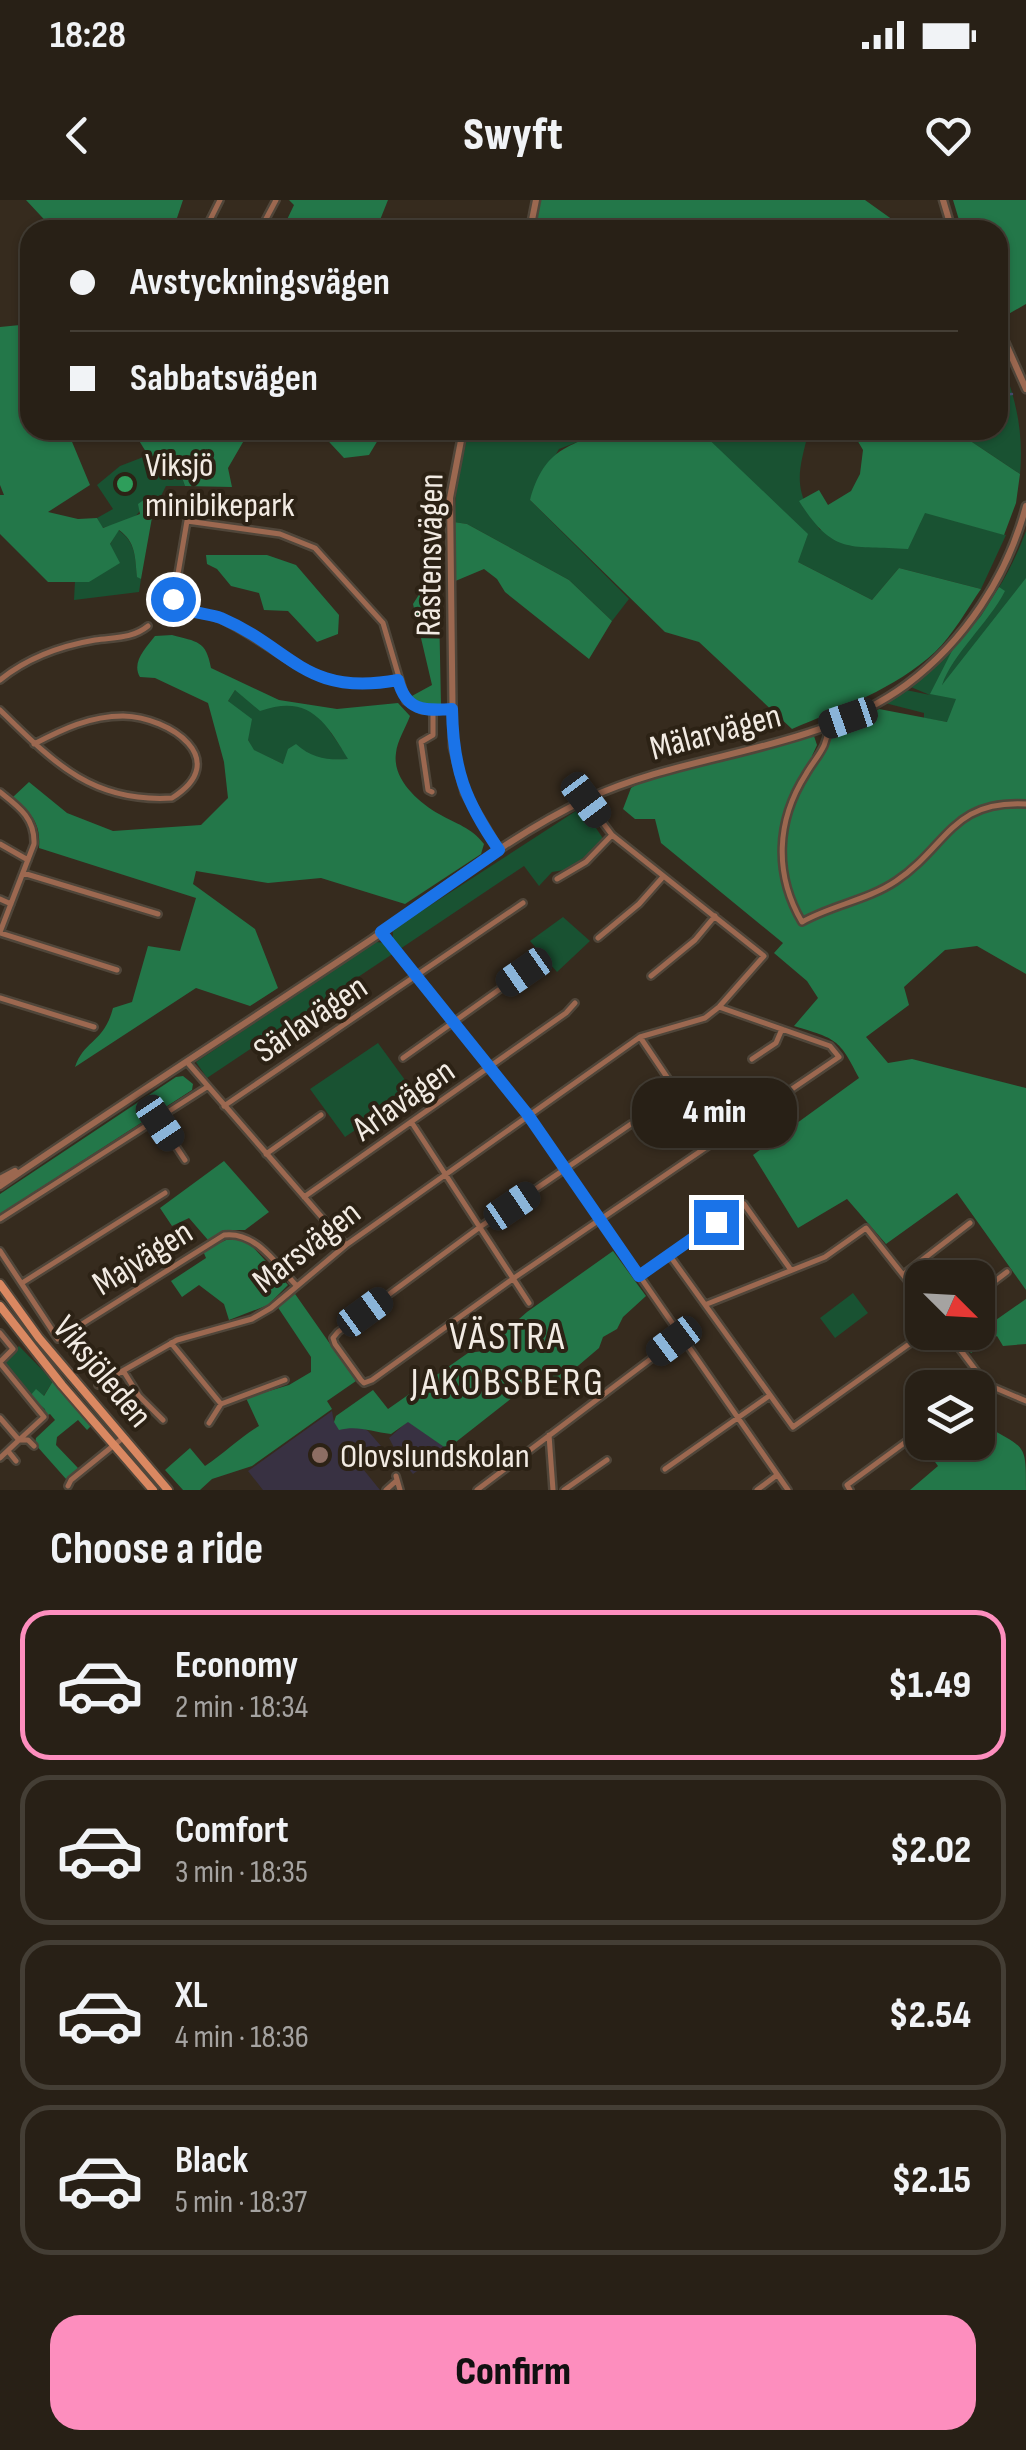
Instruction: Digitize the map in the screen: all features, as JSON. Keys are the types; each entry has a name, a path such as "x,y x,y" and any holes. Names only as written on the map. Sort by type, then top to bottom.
{"main road":[{"name":"Viksjöleden","path":"0,1284 38,1338 168,1490"},
{"name":"Viksjöleden","path":"0,1306 62,1385 154,1490"}],"street":[{"path":"1008,348 1026,389"},
{"name":"Råstensvägen","path":"461,440 450,498 452,747 473,810 499,850"},
{"name":"Mälarvägen","path":"0,1183 187,1062 499,850 586,800 655,772 827,726 877,705 936,661 952,644 997,579 1026,506"},
{"path":"398,680 362,684 320,677 218,617 180,608 173,599 187,521 291,536 315,548 383,623 406,701 422,710 452,709"},
{"path":"0,680 49,652 93,640 137,635 148,626"},
{"path":"0,710 34,744 62,770 91,786 125,796 172,798 192,784 196,772 193,748 185,737 170,726 139,718 83,722 34,744"},
{"path":"432,792 424,774 421,742 433,735 433,711"},
{"path":"827,726 827,739 794,795 782,837 784,881 802,922 894,882 970,813 1002,803 1026,804"},
{"path":"0,792 32,822 34,844 0,932 117,970"},
{"path":"586,800 612,835 764,956 719,1007 697,1022 640,1036 712,1144"},
{"path":"557,879 586,862 612,835"},
{"path":"0,844 28,860"},
{"path":"23,873 158,914"},
{"path":"598,938 639,904 662,878"},
{"path":"0,898 11,904"},
{"name":"Särlavägen","path":"224,1106 523,904"},
{"path":"652,976 695,940 714,916"},
{"path":"381,932 528,1115 788,1490"},
{"path":"404,1058 532,967"},
{"path":"0,998 94,1027"},
{"name":"Arlavägen","path":"304,1197 491,1068 575,1003"},
{"path":"631,1124 480,1227 338,1332 332,1338 364,1383 839,1057 834,1049 719,1007"},
{"path":"752,1059 776,1043 782,1029"},
{"name":"Marsvägen","path":"98,1385 171,1343 252,1319 271,1308 346,1245 640,1036"},
{"path":"187,1062 346,1245"},
{"path":"0,1219 207,1087"},
{"path":"266,1154 321,1115"},
{"path":"158,1119 184,1160"},
{"path":"412,1123 529,1303"},
{"path":"0,1251 22,1283 166,1193"},
{"path":"639,1276 744,1204 791,1270"},
{"path":"706,1304 825,1257 866,1228 904,1274 970,1223"},
{"name":"Majvägen","path":"22,1283 58,1339 224,1235 238,1233 252,1239 296,1285"},
{"path":"670,1256 793,1427 905,1347"},
{"path":"995,1281 1007,1272"},
{"path":"0,1333 13,1349 0,1363 44,1417 0,1458"},
{"path":"477,1490 680,1337"},
{"path":"171,1343 221,1404"},
{"path":"124,1372 139,1396 163,1420"},
{"path":"208,1423 221,1404 285,1380"},
{"path":"995,1388 1026,1401"},
{"path":"664,1469 769,1396"},
{"path":"0,1418 19,1440 28,1440 34,1446"},
{"path":"549,1435 553,1490"},
{"path":"68,1486 124,1437"},
{"path":"848,1488 905,1443"},
{"path":"8,1452 16,1461"},
{"path":"564,1490 607,1460"},
{"path":"758,1490 777,1476"},
{"path":"386,1490 396,1478 400,1490"}],"shaded area":[{"name":"Olovslundskolan","path":"332,1411 334,1422 357,1425 381,1446 359,1464 380,1490 263,1490 248,1471"},
{"path":"408,1421 447,1449 413,1474 389,1438"}],"green space":[{"path":"26,200 183,200 176,220 45,220"},
{"path":"289,200 388,200 380,220 287,220 294,205"},
{"path":"539,200 865,200 893,220 538,220"},
{"path":"953,200 1026,200 1026,304 1008,314 1008,220 959,220"},
{"path":"20,325 20,440 71,440 90,485 48,512 78,519 97,518 103,528 140,514 138,504 145,499 153,512 141,579 137,577 132,545 119,530 110,544 120,563 89,582 48,582 0,534 0,495 4,495 0,485 0,327"},
{"path":"1008,380 1021,442 1020,474 969,440 1008,440"},
{"path":"139,440 244,440 228,468 232,487 185,486 180,472 156,468"},
{"path":"327,440 378,440 369,455 344,458"},
{"path":"467,440 583,440 559,449 530,500 629,599 612,621 569,580 467,524 454,522 457,483"},
{"path":"706,440 807,440 801,492 820,530 924,512 1006,535 981,589 899,568 872,600 798,562"},
{"path":"709,440 808,534 798,562 872,600 899,568 981,589 948,638 903,677 792,729 699,642 665,632 530,500 549,461 580,441"},
{"path":"857,440 969,440 1020,474 1016,503 1004,535 925,513 908,549 857,547 833,539 811,519 799,501 819,490 828,505 851,491 860,474 863,450"},
{"path":"146,456 156,468 180,472 185,486 166,486 153,512 145,500 134,517 102,528 97,518 113,509 97,485 120,466"},
{"path":"454,522 467,524 569,580 612,621 589,659 505,592 484,569 453,582"},
{"path":"118,530 134,550 137,576 141,579 139,592 74,600 75,581 89,582"},
{"path":"1026,531 1026,755 947,722 924,718 924,713 885,703 906,690 930,695 906,685 978,617 1004,579"},
{"path":"206,555 267,555 296,565 339,615 338,634 317,642 288,611 264,610 259,593 231,586 217,569 207,564"},
{"path":"1026,578 1026,974 977,946 945,950 904,987 909,1005 866,1037 888,1063 912,1059 1026,1088 1026,1290 957,1193 886,1244 847,1199 798,1228 753,1155 859,1078 835,1042 794,1026 818,998 807,981 774,953 783,943 661,843 655,819 635,819 623,809 631,788 645,779 813,733 817,745 812,756 823,754 831,735 879,709 947,722 956,699 930,694 955,645 981,616 999,587 1005,591 954,661 942,685"},
{"path":"425,585 439,607 441,705 416,702 410,697 432,685 413,604"},
{"path":"172,635 199,644 211,668 279,700 337,709 398,703 410,716 396,753 402,781 423,803 469,830 484,844 481,854 405,904 321,878 268,883 196,871 193,884 255,929 278,988 250,1006 196,988 75,1067 83,1051 105,1028 113,1008 132,1002 148,946 180,951 196,898 39,848 34,819 13,797 29,782 67,813 113,831 201,825 228,798 224,762 208,703 155,678 140,677 138,661 155,636","holes":["235,690 260,711 291,706 314,714 348,759 321,758 296,744 288,749 283,764 254,750 248,740 252,719 228,701"]},
{"path":"235,690 278,705 298,705 318,714 349,759 324,760 308,754 283,764 253,750 228,701"},
{"path":"582,807 604,840 570,869 552,872 539,886 524,866 400,949 393,940 393,931 400,925"},
{"path":"563,917 590,941 557,972 530,941"},
{"path":"376,942 385,943 394,953 207,1078 196,1062"},
{"path":"378,1043 413,1091 345,1137 310,1089"},
{"path":"183,1076 193,1084 192,1090 0,1214 0,1194"},
{"path":"224,1161 269,1212 245,1230 224,1230 208,1240 189,1218 172,1226 160,1208"},
{"path":"240,1239 251,1245 288,1285 268,1305 229,1320 224,1304 199,1285 182,1297 171,1281 206,1258 203,1251 226,1240"},
{"path":"613,1251 646,1296 623,1317 617,1329 603,1337 599,1348 559,1382 536,1379 447,1449 408,1422 391,1434 339,1430 334,1422 336,1416 373,1390 388,1409 468,1353 483,1351 527,1312"},
{"path":"293,1291 356,1381 327,1401 332,1409 252,1466 212,1479 200,1490 183,1490 165,1470 190,1448 205,1466 259,1426 246,1398 289,1385 311,1372 311,1357 277,1306"},
{"path":"853,1293 868,1313 835,1338 820,1318"},
{"path":"1026,1299 1026,1344 1003,1346 995,1337 995,1321"},
{"path":"19,1346 53,1381 43,1397 45,1415 1,1363"},
{"path":"53,1381 92,1425 87,1430 78,1420 57,1437 56,1445 78,1468 66,1479 35,1444 36,1438 55,1420 50,1414 46,1416 45,1409 30,1396 36,1389 44,1396"},
{"path":"995,1431 1021,1450 1026,1490 910,1490 938,1466 934,1460 995,1460"}],"waterway":[{"path":"1008,394 1012,394"}],"place":[{"name":"Viksjö minibikepark","path":"125,484"},
{"name":"Olovslundskolan","path":"320,1455"}],"district":[{"name":"VÄSTRA JAKOBSBERG","path":"508,1358"}],"route":[{"path":"173,599 180,608 218,617 243,630 291,663 320,677 350,684 398,680 401,693 412,706 433,711 452,709 452,747 460,780 473,810 499,850 381,932 528,1115 639,1276 716,1222"}]}
